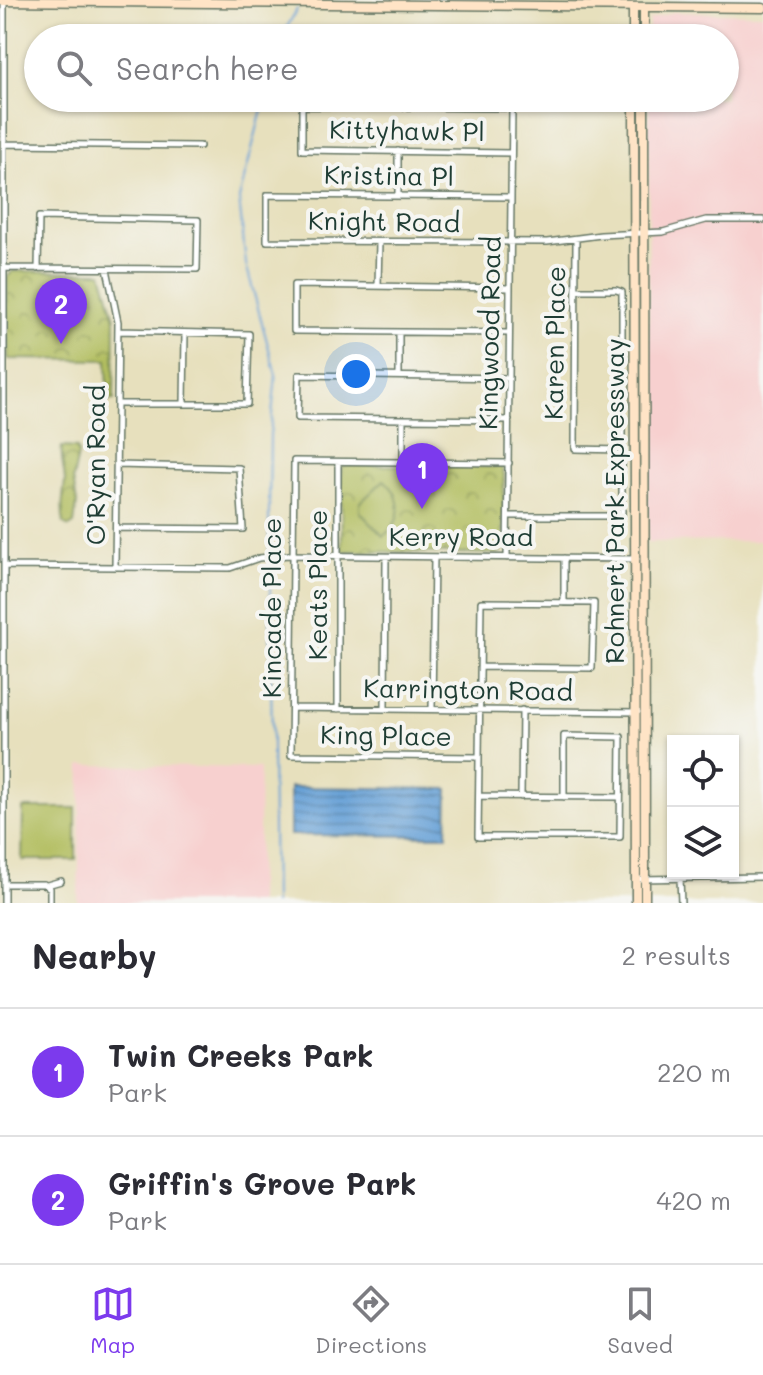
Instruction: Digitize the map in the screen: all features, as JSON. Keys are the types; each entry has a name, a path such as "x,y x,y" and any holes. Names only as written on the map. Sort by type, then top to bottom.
{"main road":[{"path":"2,1 763,8"},
{"path":"633,7 633,24"},
{"path":"644,7 644,24"},
{"name":"Rohnert Park Expressway","path":"635,112 639,234 640,712 645,903"},
{"name":"Rohnert Park Expressway","path":"639,234 643,112"},
{"name":"Rohnert Park Expressway","path":"636,903 640,712"}],"street":[{"path":"2,1 5,268 4,903"},
{"name":"Kingwood Road","path":"302,112 302,150"},
{"name":"Kingwood Road","path":"507,558 512,112"},
{"path":"4,144 200,146"},
{"name":"Kittyhawk Pl","path":"302,150 511,153"},
{"path":"398,151 398,196"},
{"name":"Kristina Pl","path":"267,241 267,195 511,197"},
{"path":"5,268 38,269 197,269 198,220 39,217 38,269"},
{"name":"Knight Road","path":"267,241 511,243 673,230 706,220 763,220"},
{"name":"Karen Place","path":"576,239 575,449 622,450"},
{"path":"378,286 379,242"},
{"name":"O'Ryan Road","path":"107,269 118,331 115,567"},
{"path":"509,333 294,331 294,285 510,288"},
{"path":"508,516 622,516 622,292 576,290"},
{"path":"117,404 247,404 249,334 118,331"},
{"path":"399,332 399,376"},
{"path":"184,404 185,333"},
{"path":"509,378 299,375 298,418 509,420"},
{"path":"403,419 403,462"},
{"name":"Kincade Place","path":"291,755 294,461 338,462"},
{"path":"338,462 509,463"},
{"name":"Keats Place","path":"338,462 338,709"},
{"path":"116,528 243,529 239,468 117,465"},
{"name":"Kerry Road","path":"115,567 230,568 277,555 640,559"},
{"path":"385,709 386,557"},
{"path":"432,709 434,557"},
{"path":"564,558 564,603"},
{"path":"4,566 115,567"},
{"path":"480,667 592,668 594,603 481,602 479,710 478,837 620,837 621,737 564,736 564,797"},
{"name":"Karrington Road","path":"292,708 640,712"},
{"path":"521,797 522,710"},
{"name":"King Place","path":"291,755 479,757"},
{"path":"479,796 620,797"},
{"path":"739,877 763,877"},
{"path":"643,879 667,878"},
{"path":"680,879 681,903"},
{"path":"4,884 46,885 61,881"},
{"path":"46,885 50,888 50,903"}],"shaded area":[{"path":"673,12 763,14 763,541 648,542 649,112 739,112 739,24 649,24 649,20"},
{"path":"81,765 260,768 258,903 78,903"}],"green space":[{"path":"13,271 102,272 115,318 114,400 108,400 107,360 8,359 7,277"},
{"path":"62,447 77,448 78,455 73,479 77,503 74,524 69,527 64,524 63,513 65,482"},
{"path":"343,466 502,467 503,551 497,554 342,551 341,470"},
{"path":"384,480 395,493 398,516 383,536 360,512 360,503"},
{"path":"23,808 76,808 76,860 22,860"}],"water":[{"path":"290,787 448,789 447,836 290,835"}],"waterway":[{"path":"289,24 297,9"},
{"path":"261,112 239,199 246,264 276,375 270,435 269,512 274,903"}],"place":[{"name":"Griffin's Grove Park","path":"61,344"},
{"name":"Twin Creeks Park","path":"422,509"}]}
